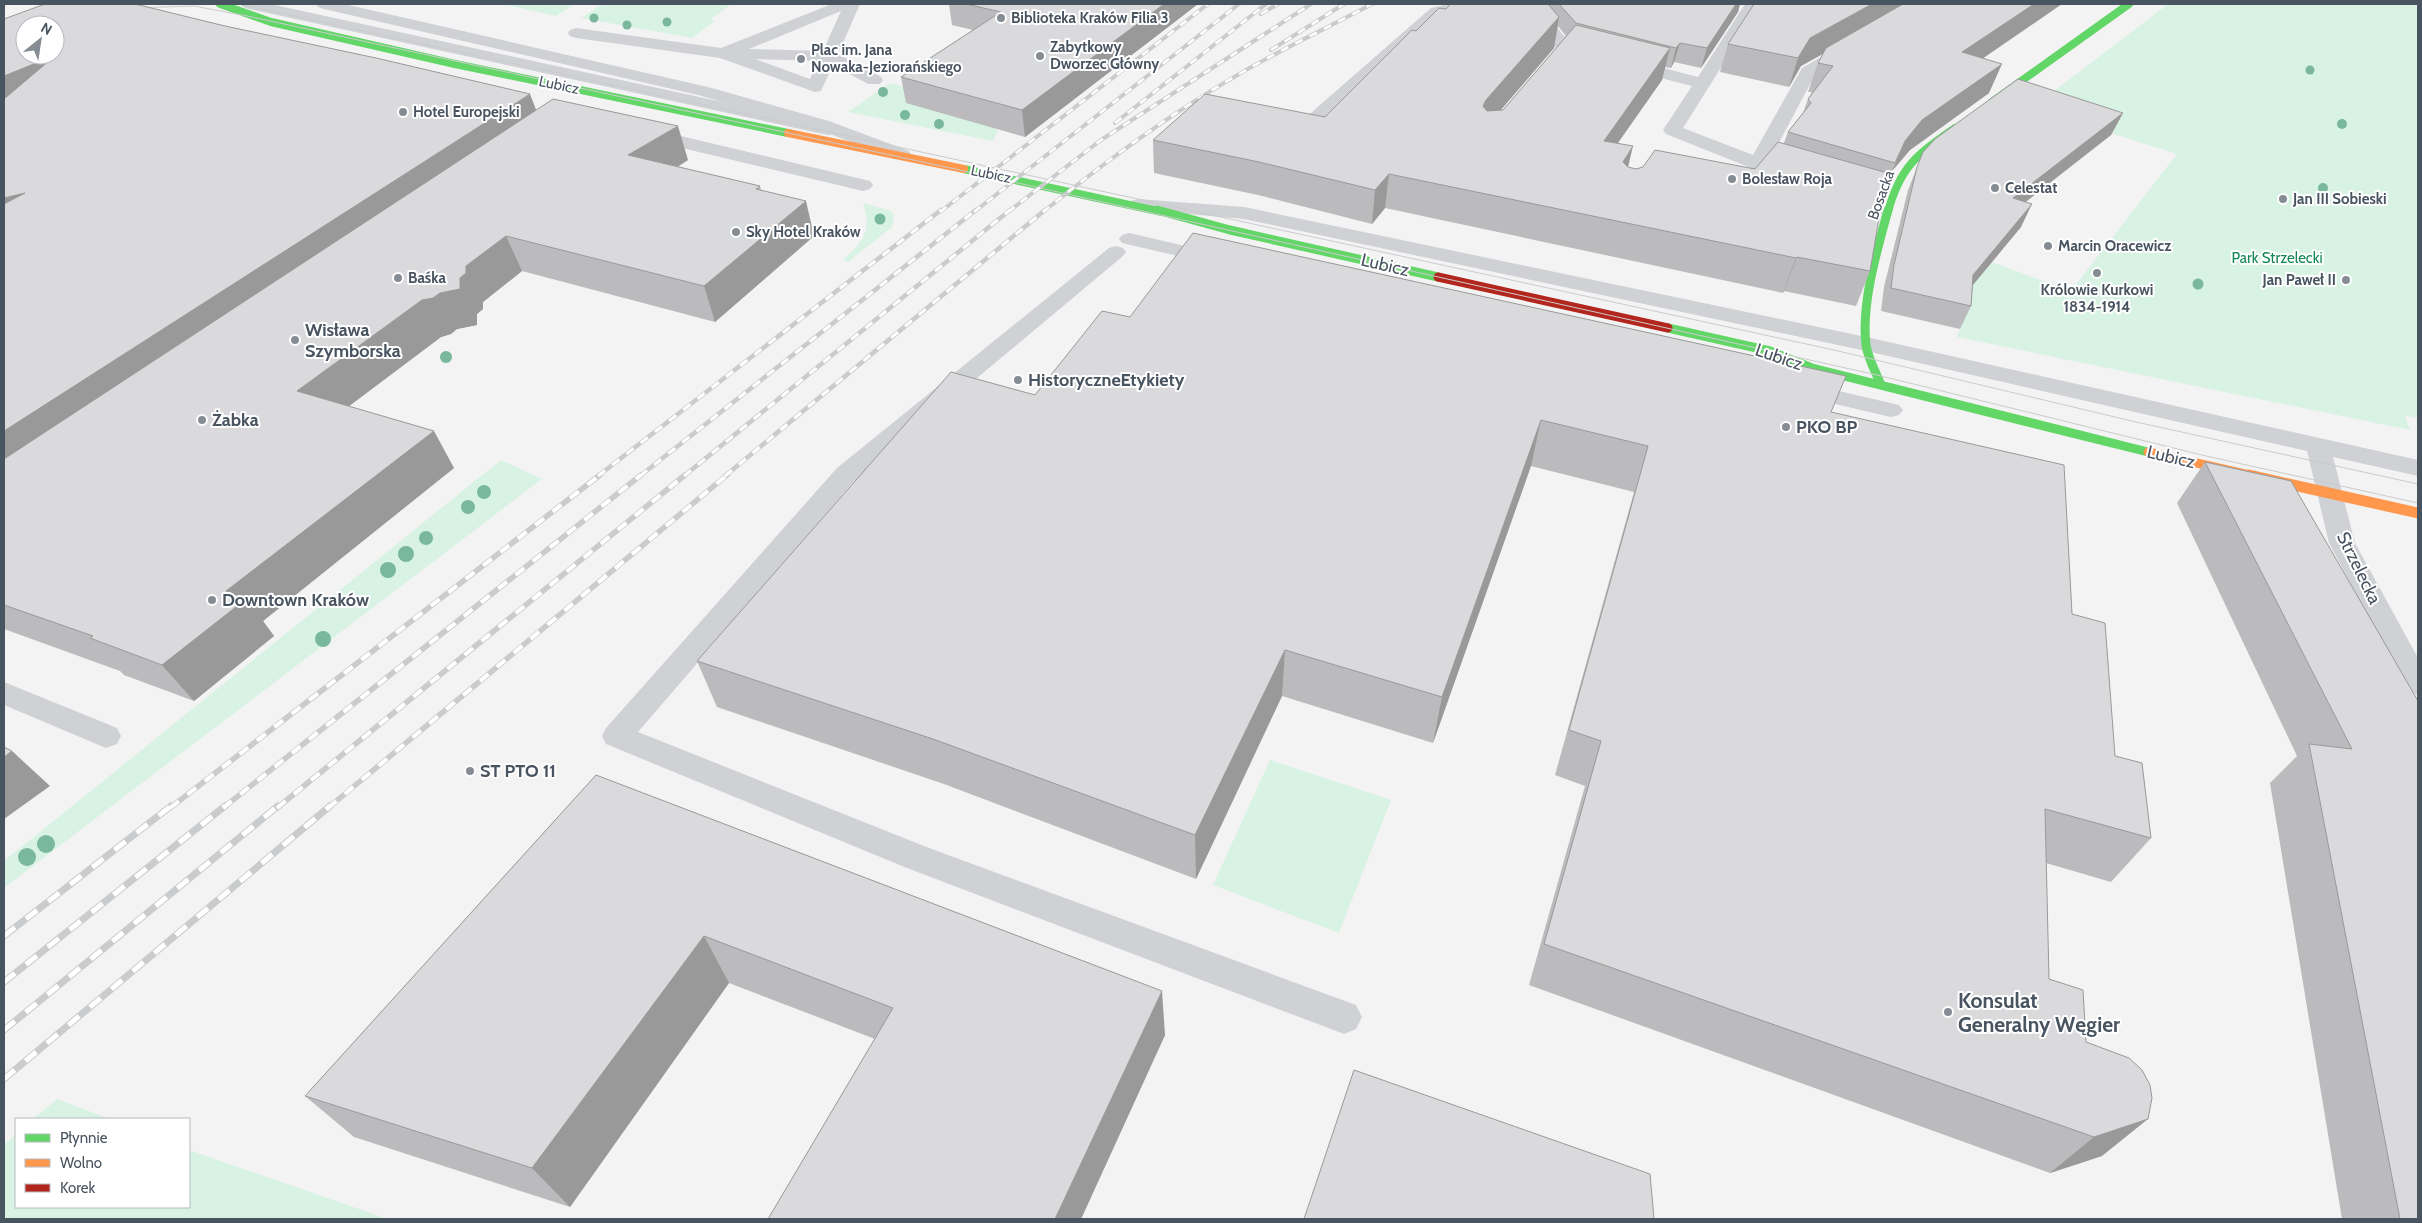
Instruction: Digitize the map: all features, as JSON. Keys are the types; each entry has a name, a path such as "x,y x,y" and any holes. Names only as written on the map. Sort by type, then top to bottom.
{"street":[{"name":"Lubicz","path":"220,4 271,22 455,64 1138,205 1230,230 1770,351 1812,368 2015,417 2122,446 2418,513"},
{"path":"249,4 846,134"},
{"name":"Lubicz","path":"324,4 702,91 846,134 902,155"},
{"path":"723,54 845,4"},
{"path":"723,54 816,87 852,4"},
{"path":"1660,146 1702,84 1752,4"},
{"path":"1983,108 2129,4"},
{"path":"1310,123 1437,11 1459,8 1469,10"},
{"path":"1505,18 1548,27 1565,48 1702,84"},
{"path":"576,33 723,54 830,56 874,80"},
{"path":"1758,164 1808,72 1866,38"},
{"path":"1552,63 1565,48"},
{"name":"Bosacka","path":"1881,385 1866,344 1883,201 1918,154 1967,120"},
{"path":"631,130 863,185"},
{"path":"1672,130 1758,164 1813,181"},
{"name":"Lubicz","path":"1138,205 1244,213 1866,344 2418,468"},
{"path":"1236,263 1123,246 846,474 617,736 918,858 1344,1017"},
{"path":"1776,384 1891,410 1881,385"},
{"name":"Strzelecka","path":"2318,446 2342,543 2418,684"},
{"path":"4,693 106,736"}],"green space":[{"path":"503,4 575,4 556,16"},
{"path":"611,4 731,4 710,20 715,21 692,38 581,18 601,5 608,6"},
{"name":"Park Strzelecki","path":"2168,4 2418,4 2418,418 2405,416 2410,430 1957,337 1960,329 1917,235 2071,291 2177,154 2032,108"},
{"path":"890,83 913,89 994,128 998,131 993,141 848,112"},
{"path":"863,203 891,211 894,215 892,227 848,262 843,260 861,241 866,229 867,221"},
{"path":"501,460 542,479 4,888 4,861"},
{"path":"1270,760 1391,800 1339,933 1213,885"},
{"path":"57,1099 107,1118 34,1118"},
{"path":"15,1135 15,1208 190,1208 190,1150 388,1219 4,1219 4,1145"}],"building":[{"path":"45,4 135,4 530,94 4,431 4,204 25,193 4,198 4,99 44,65 65,65 65,15 15,15 15,65 31,65 4,76 4,19"},
{"name":"Zabytkowy Dworzec Główny","path":"966,4 1164,4 1022,110 901,77 1001,12"},
{"path":"1451,4 1548,4 1559,17 1486,100 1483,106 1487,111 1503,110 1576,25 1670,48 1604,141 1633,146 1623,162 1628,167 1636,169 1643,167 1655,150 1755,169 1778,142 1891,174 1878,224 1870,271 1796,258 1389,174 1375,190 1259,162 1153,140 1205,94 1325,117 1412,30 1416,31 1439,8 1446,9"},
{"path":"1559,4 1736,4 1707,48 1680,43 1676,48 1576,23"},
{"path":"1754,4 1872,4 1810,38 1798,58 1728,44"},
{"path":"1903,4 2034,4 1962,52 2002,64 1922,120 1905,141 1895,163 1788,132 1811,103 1808,99 1833,66 1818,63 1826,48"},
{"path":"2018,79 2123,113 2013,198 2032,204 1973,275 1971,306 1891,288 1894,265 1917,167 1923,152 1935,139"},
{"path":"553,99 678,126 628,155 760,186 756,189 806,201 704,286 506,236 466,266 466,273 460,278 460,289 440,293 433,298 422,300 297,391 434,431 226,591 246,599 162,665 90,638 93,636 4,605 4,459"},
{"path":"1193,233 1846,376 1831,412 2064,465 2072,614 2105,623 2115,756 2142,763 2151,838 2045,809 2049,979 2083,990 2086,1042 2129,1058 2142,1070 2150,1085 2152,1098 2148,1119 2094,1137 1544,944 1601,741 1569,730 1648,446 1541,420 1442,697 1285,650 1195,835 933,739 697,661 951,372 1035,395 1102,311 1130,317"},
{"path":"2205,462 2291,481 2418,701 2418,1219 2400,1219 2309,744 2352,749"},
{"path":"4,747 12,751 4,757"},
{"path":"596,775 1162,991 1055,1219 768,1219 893,1008 704,936 532,1168 305,1096"},
{"path":"1354,1070 1650,1174 1654,1219 1304,1219"}],"tram line":[{"path":"239,4 1834,350 2136,422 2418,484"},
{"path":"131,8 194,6 247,16 955,169 1877,375 2206,456 2418,503"}],"railway":[{"path":"940,212 1208,4"},
{"path":"974,212 1239,4"},
{"path":"1115,123 1266,4"},
{"path":"1261,14 1278,4"},
{"path":"1008,212 1101,140 1311,4"},
{"path":"1271,50 1344,4"},
{"path":"1043,212 1115,156 1189,104 1257,64 1372,4"},
{"path":"598,476 941,210"},
{"path":"640,476 976,210"},
{"path":"684,476 1010,210"},
{"path":"725,476 1045,210"},
{"path":"170,808 600,475"},
{"path":"223,808 641,475"},
{"path":"277,808 685,475"},
{"path":"328,808 727,475"},
{"path":"4,936 171,806"},
{"path":"4,982 225,806"},
{"path":"4,1030 278,806"},
{"path":"4,1079 330,806"}],"traffic: fast":[{"path":"220,4 271,22 455,64 788,133"},
{"path":"1992,102 2129,4"},
{"path":"1881,385 1867,351 1865,331 1876,257 1889,206 1896,186 1908,165 1927,148 1955,128"},
{"path":"964,169 1138,205 1230,230 1438,277"},
{"path":"1668,328 1770,351 1812,368 2148,452"}],"traffic: slow":[{"path":"788,133 964,169"},
{"path":"2148,452 2418,513"}],"traffic: jam":[{"path":"1438,277 1668,328"}],"place":[{"name":"Biblioteka Kraków Filia 3","path":"1001,18"},
{"name":"Zabytkowy Dworzec Główny","path":"1040,56"},
{"name":"Plac im. Jana Nowaka-Jeziorańskiego","path":"801,59"},
{"name":"Hotel Europejski","path":"403,112"},
{"name":"Bolesław Roja","path":"1732,179"},
{"name":"Celestat","path":"1995,188"},
{"name":"Jan III Sobieski","path":"2283,199"},
{"name":"Sky Hotel Kraków","path":"736,232"},
{"name":"Marcin Oracewicz","path":"2048,246"},
{"name":"Królowie Kurkowi 1834-1914","path":"2097,273"},
{"name":"Baśka","path":"398,278"},
{"name":"Jan Paweł II","path":"2346,280"},
{"name":"Wisława Szymborska","path":"295,340"},
{"name":"HistoryczneEtykiety","path":"1018,380"},
{"name":"Żabka","path":"202,420"},
{"name":"PKO BP","path":"1786,427"},
{"name":"Downtown Kraków","path":"212,600"},
{"name":"ST PTO 11","path":"470,771"},
{"name":"Konsulat Generalny Węgier","path":"1948,1012"}]}
